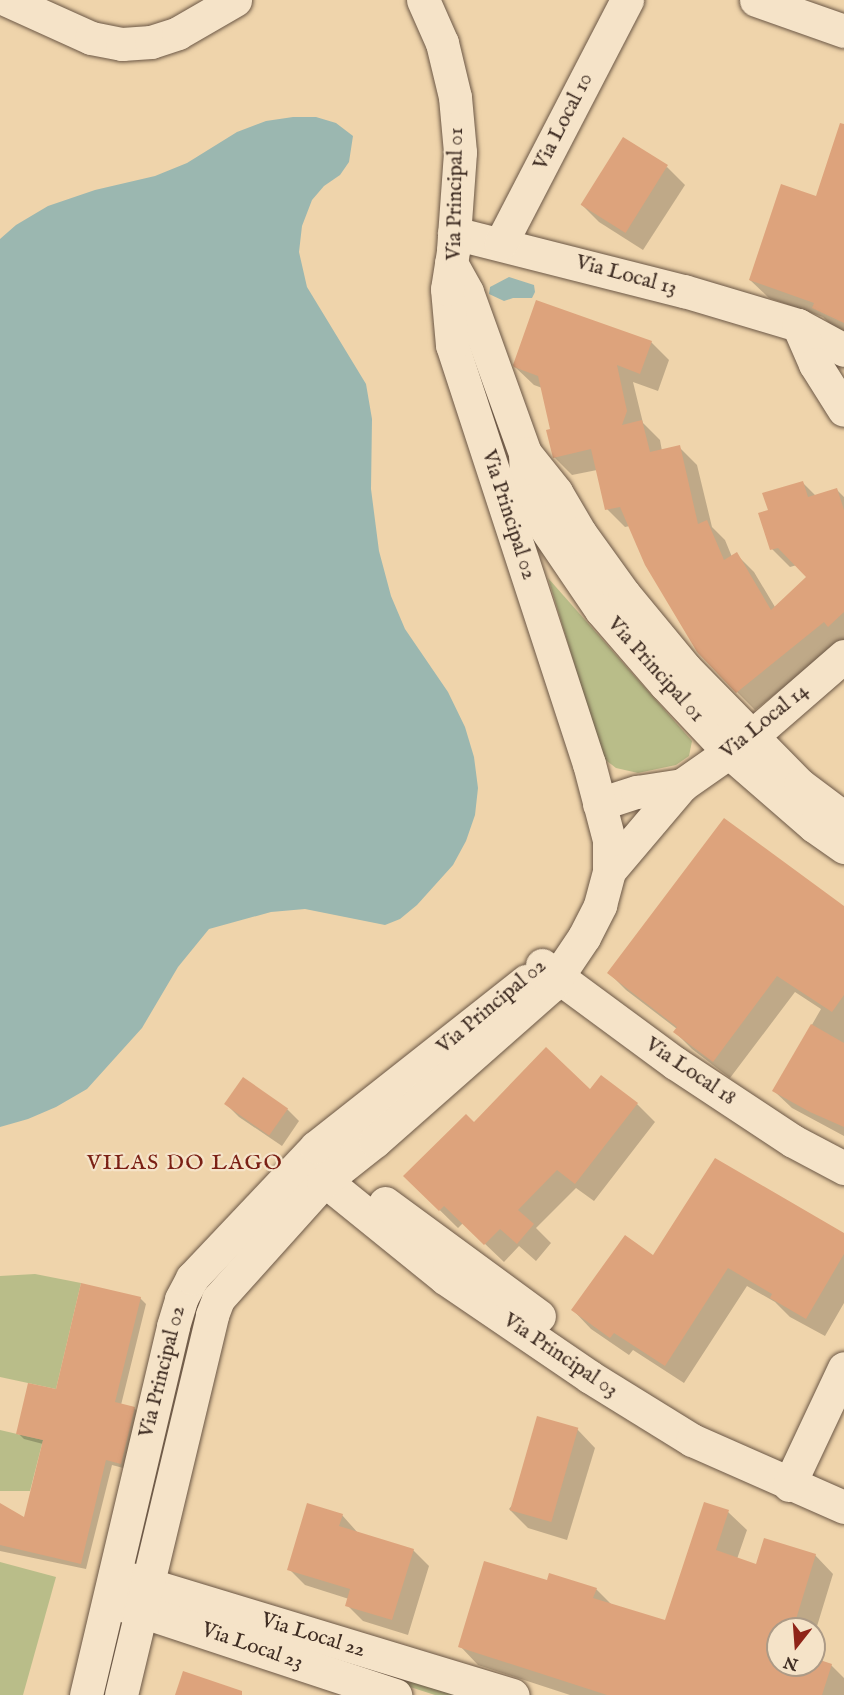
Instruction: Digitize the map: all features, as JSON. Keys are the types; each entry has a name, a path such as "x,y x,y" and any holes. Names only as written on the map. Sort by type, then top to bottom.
{"street":[{"path":"7,0 91,38 122,44 151,42 178,33 235,0"},
{"name":"Via Principal 01","path":"423,0 442,44 455,97 460,152 452,248 525,453 556,492 580,533 624,594 685,668 741,745 814,826 844,846"},
{"name":"Via Local 10","path":"501,243 627,0"},
{"path":"756,0 844,31"},
{"name":"Via Local 13","path":"452,248 501,243 684,291 798,325 844,350"},
{"name":"Via Principal 02","path":"86,1695 181,1299 192,1278 205,1264 320,1165 543,995 550,972 584,937 600,905 609,871 609,840 599,804 452,345 447,289 452,248"},
{"path":"798,325 814,364 844,410"},
{"name":"Via Local 14","path":"609,871 682,785 741,745 844,656"},
{"name":"Via Principal 01","path":"741,745 844,818"},
{"name":"Via Local 14","path":"599,804 638,792 682,785"},
{"name":"Via Local 18","path":"550,972 684,1070 793,1141 844,1168"},
{"name":"Via Principal 02","path":"121,1695 212,1315 218,1299 320,1165"},
{"name":"Via Principal 03","path":"320,1165 446,1278 590,1377 692,1440 794,1475 844,1485"},
{"path":"794,1475 844,1368"},
{"name":"Via Principal 03","path":"794,1475 844,1507"},
{"name":"Via Local 23","path":"111,1587 353,1665 395,1695"},
{"name":"Via Local 22","path":"353,1665 513,1695"}],"green space":[{"path":"548,578 692,741 689,756 676,765 638,773 616,768 603,758"},
{"path":"35,1274 81,1283 56,1389 0,1377 0,1276"},
{"path":"0,1430 43,1440 30,1491 0,1491"},
{"path":"0,1562 56,1577 23,1695 0,1695"},
{"path":"372,1666 468,1695 435,1695 370,1674"}],"water":[{"path":"293,117 316,117 336,123 353,136 349,162 340,175 324,186 312,200 302,226 299,252 307,287 366,384 372,419 371,489 379,551 391,596 405,629 448,692 465,727 474,757 478,788 475,815 466,841 453,865 417,905 400,919 385,925 305,909 271,912 209,929 178,967 142,1028 87,1089 56,1107 28,1119 0,1127 0,239 16,225 48,206 95,190 155,176 187,163 237,132 266,121"},
{"path":"509,277 534,285 535,292 532,298 513,298 504,301 489,294 490,287"}],"building":[{"path":"840,123 844,124 844,323 812,308 814,303 749,280 781,184 816,196"},
{"path":"623,137 668,165 626,233 581,205"},
{"path":"536,300 652,341 640,374 617,365 627,411 622,425 642,420 650,452 680,445 698,524 707,520 724,560 737,552 771,610 806,577 778,548 770,550 758,513 768,510 762,493 803,481 808,497 837,488 844,510 844,612 828,627 824,622 736,693 697,652 645,565 620,507 605,510 591,449 553,458 546,430 550,429 538,376 513,365"},
{"path":"724,818 844,906 844,995 832,1012 777,976 713,1062 673,1032 677,1027 607,973"},
{"path":"811,1024 844,1043 844,1127 772,1091"},
{"path":"546,1047 590,1089 601,1075 638,1103 575,1184 557,1170 518,1210 534,1224 517,1244 500,1229 484,1245 444,1206 439,1211 403,1176 466,1114 474,1122"},
{"path":"243,1077 288,1109 269,1136 224,1104"},
{"path":"715,1158 844,1233 844,1254 806,1319 770,1298 772,1294 728,1268 665,1366 614,1333 610,1338 571,1310 625,1235 653,1255"},
{"path":"81,1283 141,1297 115,1402 135,1407 121,1464 106,1460 81,1564 0,1545 0,1503 24,1517 43,1440 16,1434 28,1383 56,1389"},
{"path":"537,1416 578,1428 551,1522 510,1510"},
{"path":"704,1502 729,1510 716,1550 756,1564 764,1538 816,1554 797,1617 766,1617 766,1677 826,1677 826,1662 832,1664 822,1695 607,1695 458,1647 484,1561 547,1580 549,1573 597,1588 593,1598 665,1620"},
{"path":"307,1503 343,1514 339,1526 414,1549 392,1620 345,1606 350,1589 287,1570"},
{"path":"183,1671 242,1691 242,1695 175,1695"}],"district":[{"name":"VILAS DO LAGO","path":"185,1164"}]}
